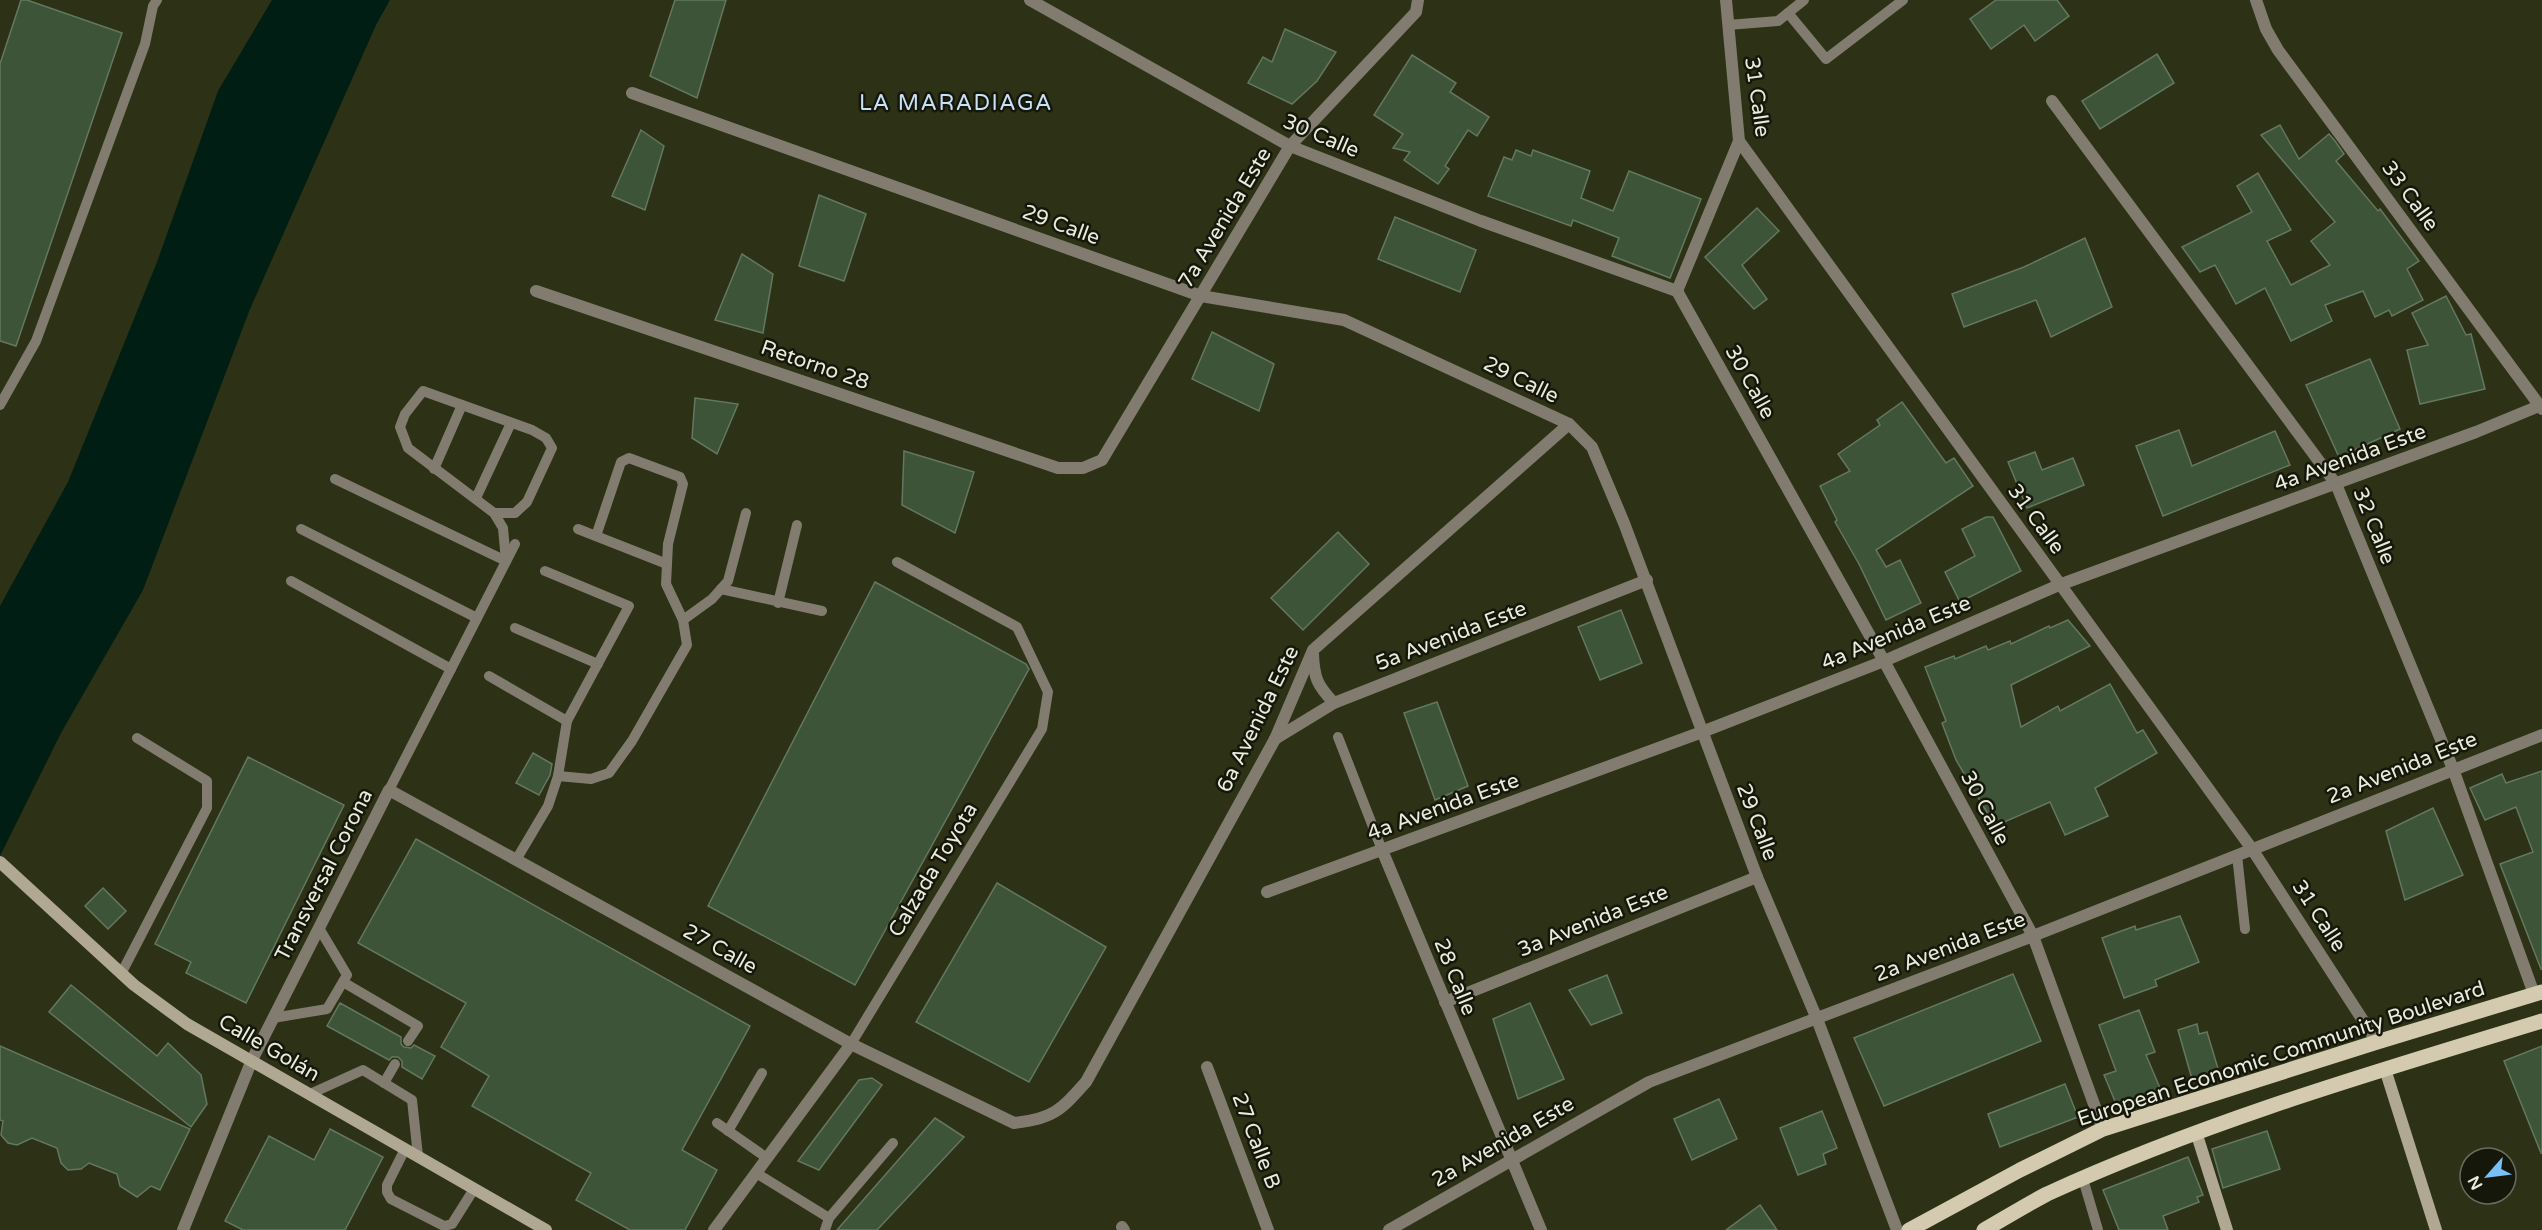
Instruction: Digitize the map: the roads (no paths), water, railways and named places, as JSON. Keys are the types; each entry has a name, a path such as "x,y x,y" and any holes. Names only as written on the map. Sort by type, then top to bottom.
{"main road":[{"name":"Calle Golán","path":"0,862 121,974 187,1024 546,1230"},
{"name":"European Economic Community Boulevard","path":"1909,1230 2020,1170 2103,1129 2377,1041 2538,993"},
{"path":"1993,1228 2045,1195 2196,1132 2385,1068 2542,1021"},
{"path":"2385,1068 2436,1230"},
{"path":"2196,1132 2227,1230"}],"street":[{"name":"30 Calle","path":"1030,0 1290,146 1481,221 1677,291 1884,661 2033,936 2103,1129"},
{"name":"7a Avenida Este","path":"1083,468 1102,460 1290,146 1416,12 1418,0"},
{"name":"31 Calle","path":"1726,0 1739,141 2252,849 2377,1041"},
{"name":"33 Calle","path":"2256,0 2266,29 2278,50 2541,407"},
{"name":"29 Calle","path":"632,93 1201,296 1344,320 1569,424 1592,447 1647,580 1757,877 1817,1019 1897,1230"},
{"name":"32 Calle","path":"2052,102 2336,484 2453,769 2538,993"},
{"path":"1677,291 1739,141"},
{"name":"Retorno 28","path":"536,291 1058,468 1083,468"},
{"name":"4a Avenida Este","path":"1267,892 1702,732 1884,661 2059,585 2541,407"},
{"name":"6a Avenida Este","path":"1039,1121 1064,1106 1086,1082 1275,739 1313,650 1569,424"},
{"name":"5a Avenida Este","path":"1275,739 1334,703 1647,580"},
{"path":"1313,650 1314,674 1319,685 1334,703"},
{"name":"2a Avenida Este","path":"1389,1230 1649,1082 2033,936 2542,735"},
{"name":"27 Calle","path":"389,790 851,1044 1014,1123 1039,1121"},
{"name":"Transversal Corona","path":"183,1230 252,1060 389,790"},
{"name":"28 Calle","path":"1382,850 1541,1230"},
{"name":"3a Avenida Este","path":"1445,1002 1757,877"},
{"name":"Calzada Toyota","path":"714,1230 851,1044"},
{"name":"27 Calle B","path":"1207,1067 1268,1230"}],"lane":[{"path":"0,405 36,341 145,44 153,6 157,0"},
{"path":"1728,25 1778,21 1804,0"},
{"path":"1788,13 1826,58 1903,0"},
{"path":"494,513 514,513 526,502 552,448 546,438 532,430 423,391 405,414 400,427 408,448 494,513 503,528 506,561"},
{"path":"434,469 462,405"},
{"path":"476,498 511,423"},
{"path":"558,776 591,779 609,773 632,741 687,645 683,620 666,584 668,544 683,484 680,477 629,459 621,462 596,536"},
{"path":"335,479 506,561"},
{"path":"683,620 728,581 746,513"},
{"path":"778,603 797,525"},
{"path":"301,529 477,618"},
{"path":"578,529 667,564"},
{"name":"Transversal Corona","path":"389,790 515,544"},
{"name":"Calzada Toyota","path":"851,1044 1042,729 1048,692 1017,627 897,562"},
{"path":"516,860 548,806 558,776 567,721 629,606 545,571"},
{"path":"291,581 451,669"},
{"path":"721,589 822,611"},
{"path":"515,628 597,664"},
{"path":"489,676 567,721"},
{"name":"28 Calle","path":"1338,737 1382,850"},
{"path":"121,974 207,808 207,781 137,738"},
{"path":"2237,855 2245,929"},
{"path":"273,1018 327,1010 347,975 319,928"},
{"path":"343,982 418,1026 408,1041"},
{"path":"384,1083 395,1064"},
{"path":"310,1094 363,1070 412,1100 418,1156"},
{"path":"728,1131 762,1072"},
{"path":"717,1123 767,1158"},
{"path":"825,1230 829,1218 893,1143"},
{"path":"405,1149 387,1185 387,1192 391,1199 444,1226 452,1224 474,1189"},
{"path":"756,1173 829,1218"},
{"path":"2083,1179 2098,1230"}],"district":[{"name":"LA MARADIAGA","path":"956,103"}]}
